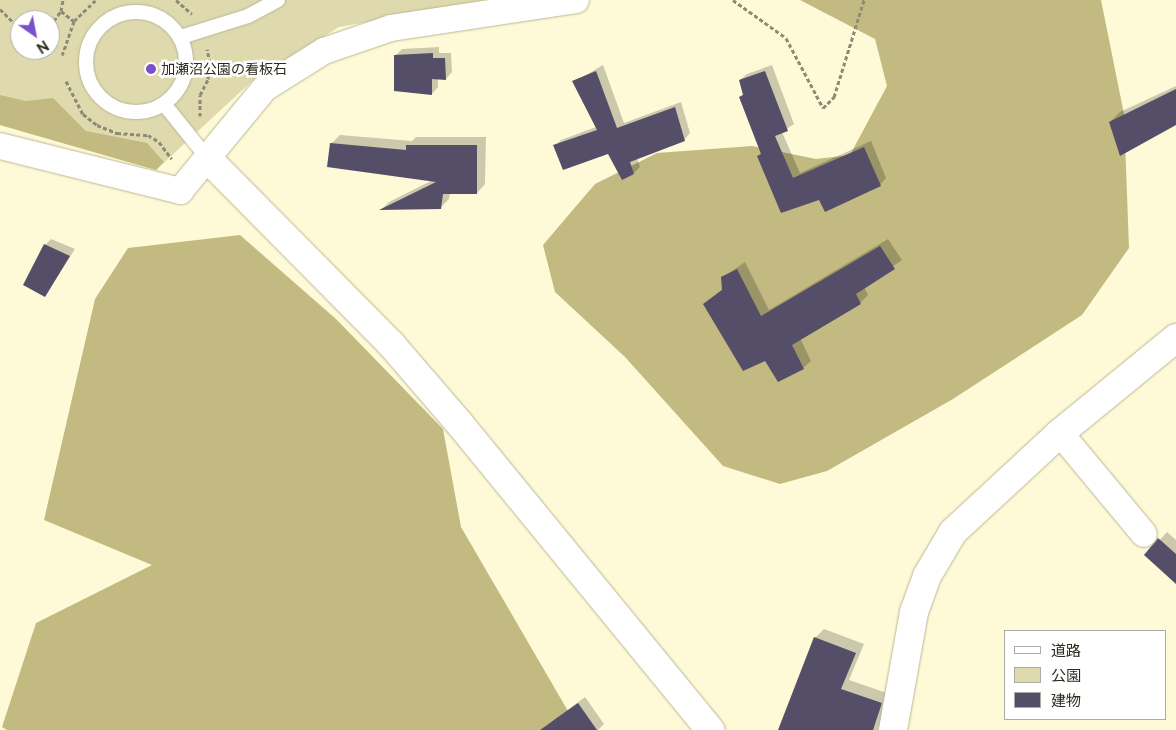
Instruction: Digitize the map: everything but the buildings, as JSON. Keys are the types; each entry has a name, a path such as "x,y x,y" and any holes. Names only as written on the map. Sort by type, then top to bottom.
{"street":[{"path":"0,146 180,191 265,88 324,51 391,28 576,0"},
{"path":"214,152 391,344 460,423 710,730"},
{"path":"894,730 914,612 927,576 953,532 1060,433 1176,338"},
{"path":"1060,433 1144,534"}],"lane":[{"path":"181,37 248,16 278,0"},
{"path":"138,11 155,15 170,24 181,37 186,51 183,81 164,104 148,111 131,112 107,103 90,84 86,67 87,50 94,34 106,22 121,14 138,11"},
{"path":"164,104 214,152"}],"path":[{"path":"63,0 61,11 74,21"},
{"path":"62,55 74,21 96,0"},
{"path":"176,0 195,19"},
{"path":"733,0 786,38 823,108 834,97 864,0"},
{"path":"0,9 10,19"},
{"path":"206,45 210,63 208,79 200,95 200,115 214,152"},
{"path":"66,81 83,114 117,133 148,134 159,142 191,180"}],"green space":[{"path":"0,0 488,0 339,27 251,82 156,170 0,125"}],"shaded area":[{"path":"800,0 1101,0 1124,114 1129,248 1082,315 953,399 827,471 780,484 723,466 625,357 555,292 543,245 595,184 657,153 752,146 816,159 850,155 887,86 875,39"},
{"path":"0,95 26,101 53,98 86,131 147,143 164,162 156,170 0,125"},
{"path":"240,235 336,319 443,429 461,527 579,730 7,730 2,727 36,623 152,565 44,520 95,299 128,248"}],"place":[{"name":"加瀬沼公園の看板石","path":"151,69"}]}
